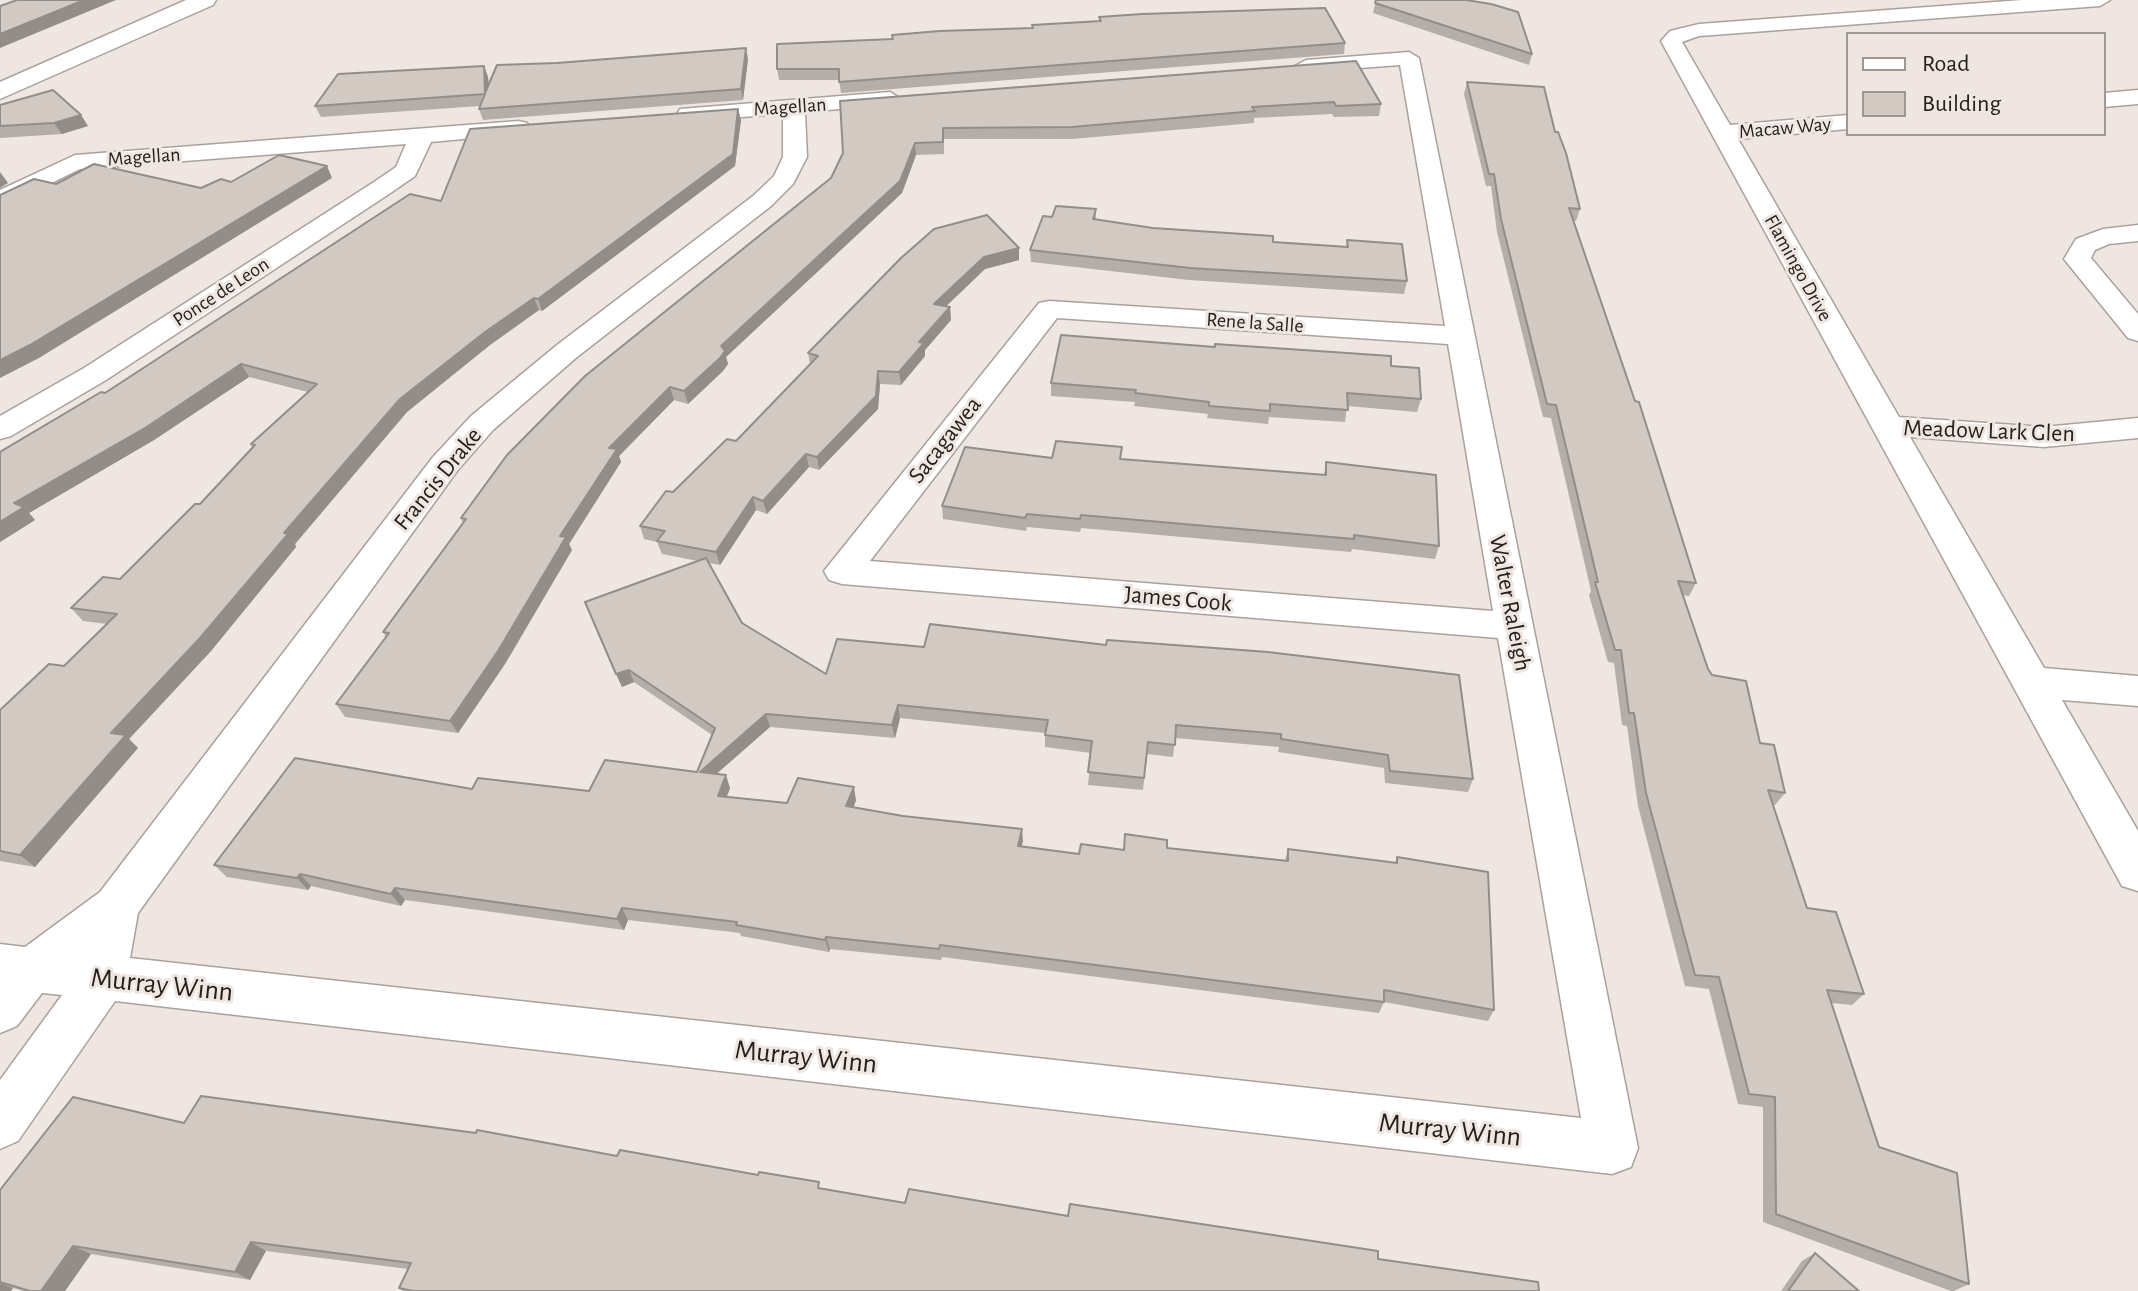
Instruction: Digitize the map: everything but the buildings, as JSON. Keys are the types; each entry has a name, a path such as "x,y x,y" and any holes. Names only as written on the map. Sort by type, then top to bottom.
{"main road":[{"path":"0,91 205,0"}],"street":[{"name":"Flamingo Drive","path":"2100,0 1699,30 1677,35 1671,41 2138,872"},
{"name":"Walter Raleigh","path":"1283,68 1409,58 1612,1148"},
{"name":"Magellan","path":"670,116 920,96"},
{"path":"2106,100 2138,97"},
{"name":"Francis Drake","path":"0,1010 16,968 116,906 445,464 482,423 567,351 762,201 784,179 795,157 794,106"},
{"name":"Macaw Way","path":"1722,133 1846,122"},
{"name":"Magellan","path":"0,200 75,162 546,126"},
{"name":"Ponce de Leon","path":"0,429 95,374 406,171 422,135"},
{"path":"2138,233 2103,237 2085,245 2077,259 2138,332"},
{"name":"Rene la Salle","path":"1049,309 1461,336"},
{"name":"Sacagawea","path":"842,571 1049,309"},
{"name":"Meadow Lark Glen","path":"1887,426 2044,437 2138,428"},
{"name":"James Cook","path":"842,571 1515,626"},
{"path":"2031,682 2138,691"},
{"name":"Francis Drake","path":"0,1123 103,978 116,906"},
{"name":"Murray Winn","path":"16,968 1612,1148"}]}
